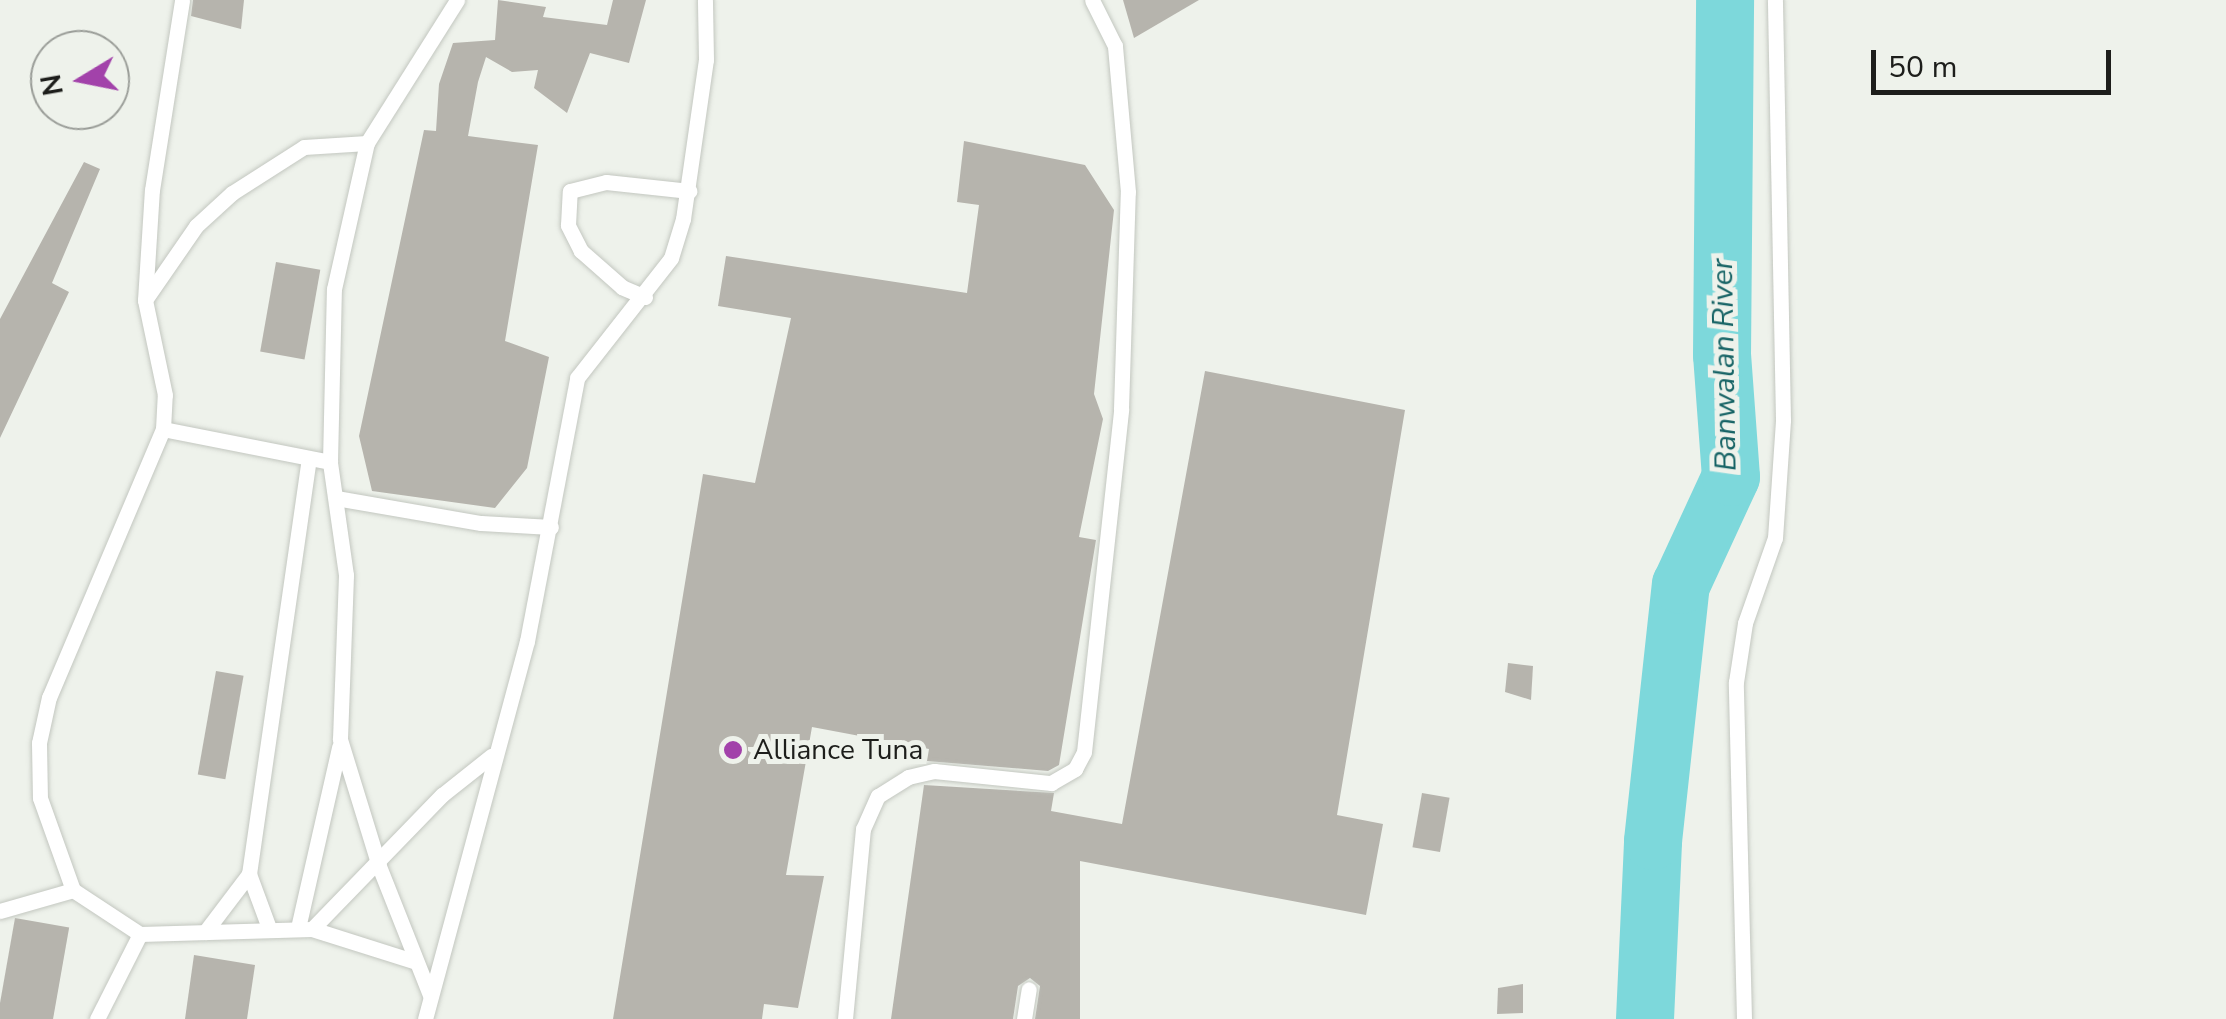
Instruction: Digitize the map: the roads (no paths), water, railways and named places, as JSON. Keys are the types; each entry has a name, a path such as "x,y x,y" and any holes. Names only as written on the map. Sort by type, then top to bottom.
{"lane":[{"path":"182,0 152,190 145,300 165,395 163,428 54,682 40,743 40,798 73,890 140,934 305,929 416,962"},
{"path":"305,929 340,739 346,574 330,462 334,288 367,142 456,0"},
{"path":"425,1019 490,756 526,641 577,378 671,258 690,191 706,60 705,0"},
{"path":"845,1019 863,829 878,796 908,777 934,771 1051,783 1076,769 1084,752 1121,409 1128,192 1115,46 1092,0"},
{"path":"1744,1019 1736,682 1745,623 1776,538 1782,436 1775,0"},
{"path":"145,300 196,226 232,193 304,147 367,142"},
{"path":"645,296 622,287 581,251 568,224 570,191 606,182 690,191"},
{"path":"163,428 330,462"},
{"path":"269,928 249,874 309,459"},
{"path":"336,498 480,523 551,527"},
{"path":"340,739 379,866 430,995"},
{"path":"305,929 379,866 442,795 490,756"},
{"path":"205,932 249,874"},
{"path":"0,911 73,890"},
{"path":"96,1019 140,934"},
{"path":"1024,1019 1029,989"}],"waterway":[{"name":"Banwalan River","path":"1645,1019 1653,841 1681,585 1731,477 1722,355 1725,0"}],"place":[{"name":"Alliance Tuna","path":"733,750"}]}
